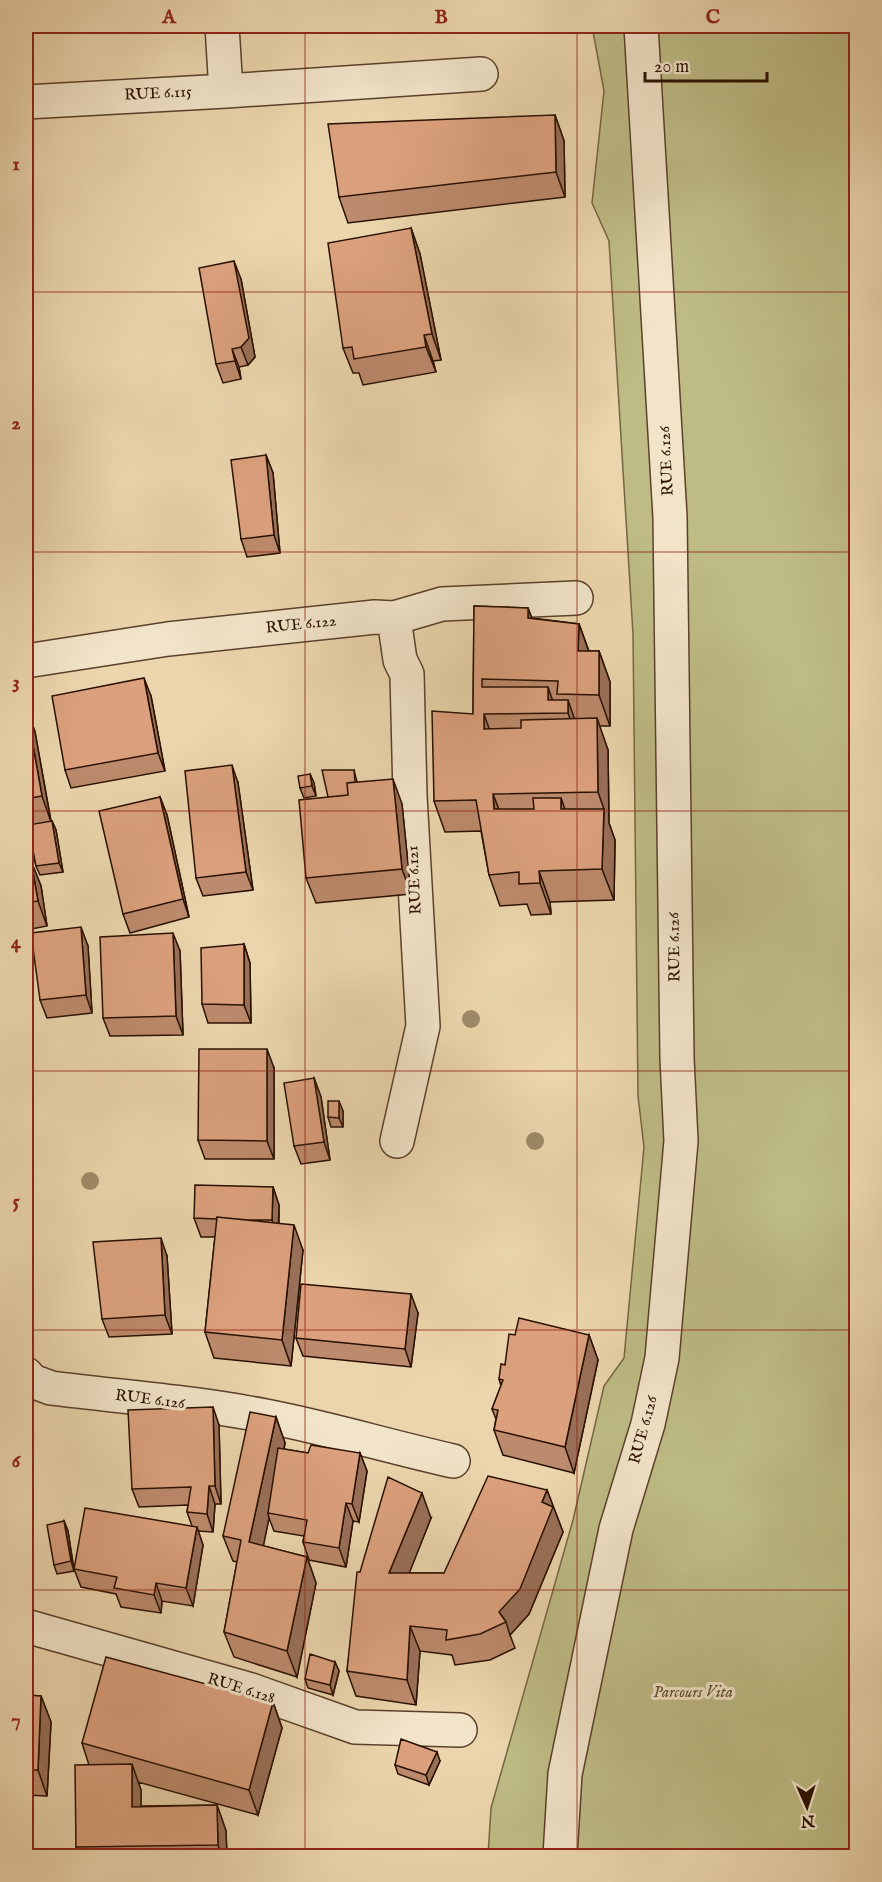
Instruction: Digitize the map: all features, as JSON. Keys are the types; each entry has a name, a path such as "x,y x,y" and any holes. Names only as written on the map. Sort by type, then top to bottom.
{"street":[{"path":"222,26 226,91"},
{"name":"RUE 6.126","path":"560,1857 565,1773 616,1529 648,1424 662,1358 681,1141 677,1058 670,517 641,26"},
{"name":"RUE 6.115","path":"26,102 481,74"},
{"name":"RUE 6.122","path":"26,661 168,639 375,616 394,618 442,604 576,598"},
{"name":"RUE 6.121","path":"394,618 400,660 408,674 410,796 423,1026 397,1141"},
{"name":"RUE 6.126","path":"26,1374 32,1381 51,1388 263,1416 453,1461"},
{"name":"RUE 6.128","path":"26,1626 248,1689 355,1727 460,1730"}],"green space":[{"name":"Parcours Vita","path":"592,26 856,26 856,1856 488,1856 491,1808 573,1520 604,1386 624,1358 644,1147 638,1096 633,634 609,241 592,203 604,91"}],"building":[{"path":"555,115 556,172 339,197 328,124"},
{"path":"411,228 432,334 424,335 426,347 354,359 352,347 343,348 328,243"},
{"path":"234,261 249,338 241,347 232,349 235,361 216,364 199,268"},
{"path":"266,455 274,535 241,539 231,460"},
{"path":"474,606 528,608 528,618 579,624 578,651 599,651 599,695 557,694 558,681 482,679 482,687 548,687 548,700 568,700 568,713 484,714 484,729 521,728 521,720 597,718 598,792 493,794 494,809 534,809 533,798 561,798 561,809 604,809 602,869 539,871 540,883 519,884 519,872 489,875 476,800 434,801 432,711 473,714"},
{"path":"144,678 158,753 65,770 52,696"},
{"path":"26,706 42,796 26,799"},
{"path":"232,765 246,872 196,878 185,771"},
{"path":"322,770 354,770 355,782 347,783 348,795 328,797"},
{"path":"310,774 312,786 300,788 298,776"},
{"path":"393,779 402,869 306,878 299,800 348,795 347,783"},
{"path":"160,797 183,899 123,914 99,811"},
{"path":"52,821 59,863 36,866 28,825"},
{"path":"26,861 31,861 38,901 26,903"},
{"path":"81,927 86,995 40,1000 31,933"},
{"path":"173,933 176,1016 103,1018 100,937"},
{"path":"244,944 244,1005 202,1004 201,948"},
{"path":"199,1049 267,1049 267,1141 198,1140"},
{"path":"314,1078 324,1142 294,1146 284,1083"},
{"path":"328,1101 339,1101 339,1118 328,1117"},
{"path":"195,1185 273,1187 272,1220 194,1218"},
{"path":"217,1217 294,1225 282,1340 205,1332"},
{"path":"161,1238 165,1315 102,1319 93,1242"},
{"path":"301,1284 411,1294 405,1349 296,1338"},
{"path":"519,1318 589,1335 565,1447 494,1430 498,1410 492,1409 503,1380 499,1379 501,1364 505,1365 509,1334 515,1335"},
{"path":"213,1407 215,1486 209,1486 207,1514 187,1512 191,1487 132,1489 128,1410"},
{"path":"250,1412 276,1417 249,1542 307,1557 287,1651 224,1632 241,1540 223,1536"},
{"path":"311,1445 360,1453 352,1504 346,1503 339,1548 303,1542 307,1520 268,1513 278,1448 308,1453"},
{"path":"488,1476 547,1490 542,1502 553,1507 520,1589 499,1612 506,1622 480,1634 446,1640 447,1630 410,1626 407,1680 347,1671 357,1572 360,1572 388,1477 422,1493 389,1573 444,1573"},
{"path":"85,1508 197,1527 186,1588 156,1583 154,1595 114,1588 117,1577 74,1569"},
{"path":"64,1521 71,1561 54,1565 47,1525"},
{"path":"310,1654 335,1662 330,1685 305,1679"},
{"path":"106,1657 273,1702 249,1790 82,1743"},
{"path":"26,1695 41,1696 38,1770 26,1770"},
{"path":"401,1739 437,1752 426,1775 395,1765"},
{"path":"132,1764 132,1807 217,1805 218,1845 76,1847 75,1765"}]}
